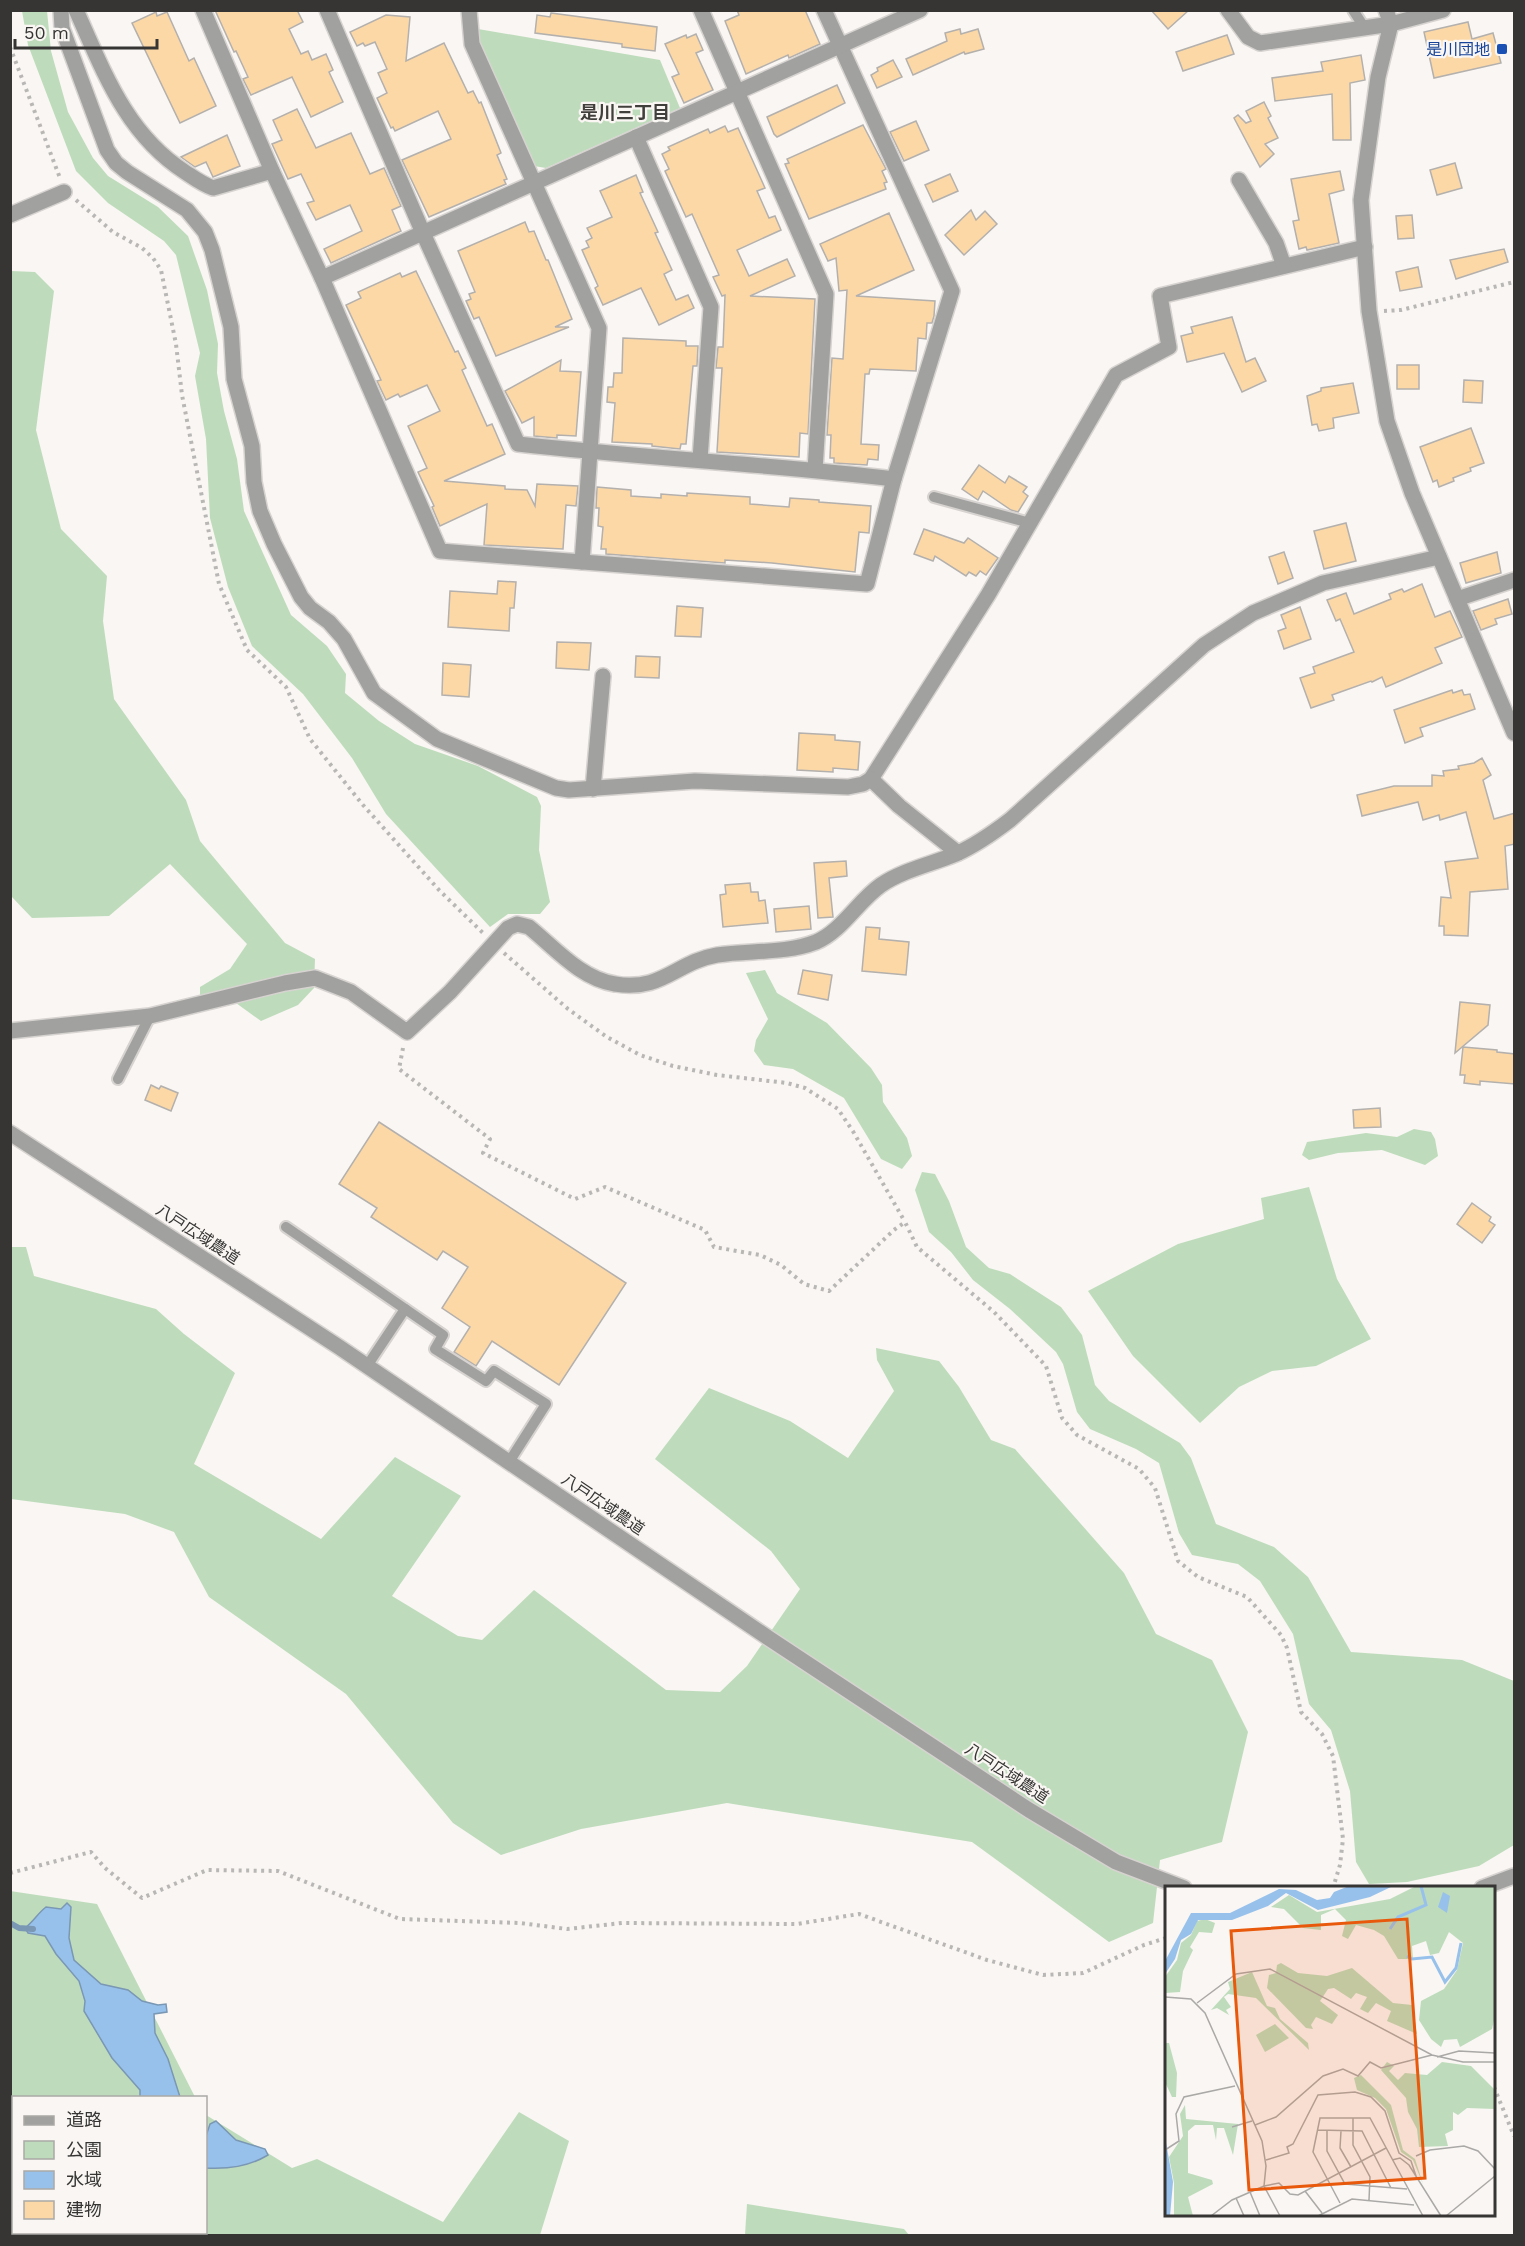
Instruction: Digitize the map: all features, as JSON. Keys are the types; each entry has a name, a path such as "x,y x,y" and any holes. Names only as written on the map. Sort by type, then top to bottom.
{"street":[{"path":"61,10 62,28 107,150 116,163 127,172 173,199 187,210 206,232 231,327 234,379 252,446 254,482 261,511 274,544 301,597 344,639 374,693 420,728 436,739 556,788 593,789 695,781 848,787 863,784 871,779 988,595 1116,375 1169,347 1160,296 1365,247"},
{"path":"76,10 108,80 131,122 155,150 205,185 213,188 272,171"},
{"path":"203,10 440,551 867,584 894,479 952,291 824,10"},
{"path":"327,10 423,233 518,444 590,452 700,459 894,479"},
{"path":"469,10 472,44 532,183 599,328 582,562"},
{"path":"701,10 826,294 815,470"},
{"path":"322,278 920,10"},
{"path":"1228,10 1248,37 1260,43 1364,27 1389,17 1443,10"},
{"path":"1389,17 1367,146 1361,200 1369,311 1387,421 1412,493 1515,733"},
{"path":"636,137 711,307 700,459"},
{"path":"1239,180 1276,243 1284,266"},
{"path":"10,215 64,192"},
{"path":"10,1031 150,1016 285,983 315,978 351,992 406,1032 450,992 508,928 516,924 529,927 590,977 613,984 638,987 664,979 697,961 716,956 792,948 817,941 837,927 880,886 899,875 958,853 980,842 1010,820 1204,645 1253,613 1323,582 1439,557"},
{"path":"1457,599 1515,580"},
{"path":"593,789 603,676"},
{"path":"871,779 899,806 958,853"},
{"name":"八戸広域農道","path":"10,1133 367,1366 760,1632 1029,1810 1116,1862 1181,1886"},
{"path":"1485,1886 1515,1876"}],"lane":[{"path":"1353,10 1364,27"},
{"path":"934,498 1030,523"},
{"path":"118,1080 150,1016"},
{"path":"286,1227 443,1335 435,1349 486,1381 494,1371 546,1404 509,1462"},
{"path":"367,1366 405,1309"}],"path":[{"path":"1369,311 1401,310 1515,282"},
{"path":"406,1032 399,1069 490,1139 483,1153 575,1199 605,1187 705,1230 714,1247 760,1255 781,1265 804,1284 830,1291 905,1222 917,1247 994,1312 1046,1366 1062,1418 1077,1434 1139,1469 1155,1488 1178,1561 1198,1577 1247,1597 1281,1635 1287,1647 1301,1712 1322,1734 1333,1756 1343,1839 1340,1865 1333,1886"},
{"path":"10,1874 91,1852 105,1868 142,1898 207,1870 278,1871 400,1919 520,1923 567,1929 622,1923 796,1924 859,1914 987,1960 1043,1975 1083,1973 1144,1945 1165,1939"},
{"path":"1495,2089 1515,2136"}],"green space":[{"path":"22,11 47,11 51,51 68,112 93,158 108,176 158,207 188,236 207,290 218,344 217,373 237,459 244,511 291,615 327,646 346,674 345,693 379,721 415,744 478,766 537,797 541,806 539,850 550,902 540,914 508,914 490,927 386,814 352,758 303,694 252,646 228,587 210,518 206,439 195,376 200,353 176,255 164,241 108,203 76,171 28,45"},
{"path":"478,29 660,60 680,108 546,168 534,166 480,42"},
{"path":"11,271 35,272 54,291 36,430 61,529 107,576 103,621 114,699 186,800 200,841 285,943 315,959 314,988 298,1005 261,1021 236,1003 200,1000 200,987 230,969 247,944 170,864 109,916 32,918 11,896"},
{"path":"765,970 777,993 827,1023 871,1068 882,1085 883,1102 907,1138 912,1156 902,1169 881,1159 844,1098 793,1069 764,1065 754,1051 756,1040 768,1019 746,973"},
{"path":"1414,1129 1431,1132 1435,1139 1438,1156 1425,1165 1382,1150 1338,1153 1309,1160 1302,1155 1307,1142 1366,1133 1397,1137"},
{"path":"922,1172 935,1174 949,1201 966,1247 989,1268 1010,1274 1061,1307 1082,1335 1095,1385 1109,1401 1180,1443 1191,1458 1216,1524 1274,1547 1308,1577 1351,1652 1462,1660 1514,1681 1514,1845 1479,1866 1407,1882 1369,1884 1356,1862 1350,1791 1331,1730 1309,1704 1293,1634 1260,1581 1238,1564 1192,1555 1179,1533 1159,1463 1136,1449 1090,1429 1077,1412 1063,1364 1056,1352 1010,1309 973,1280 951,1252 929,1232 915,1190"},
{"path":"1309,1187 1337,1279 1371,1339 1316,1366 1272,1371 1239,1387 1200,1423 1133,1356 1088,1291 1178,1244 1264,1219 1261,1198"},
{"path":"11,1247 26,1247 34,1276 156,1309 235,1373 194,1464 321,1539 395,1457 461,1496 392,1596 458,1636 482,1640 534,1590 666,1690 720,1692 747,1666 800,1589 771,1551 655,1459 709,1388 790,1421 848,1458 894,1391 877,1360 876,1348 939,1361 959,1387 991,1440 1015,1449 1124,1573 1156,1634 1212,1660 1248,1732 1222,1842 1160,1860 1153,1923 1109,1942 972,1842 727,1803 581,1829 501,1855 453,1823 346,1694 209,1597 174,1532 125,1514 11,1499"},
{"path":"10,1891 97,1904 194,2096 12,2096 12,2234 207,2234 207,2116 292,2168 317,2159 443,2222 519,2112 569,2141 540,2235 11,2235"},
{"path":"747,2204 904,2229 909,2235 745,2235"}],"water":[{"path":"67,1903 71,1907 69,1938 74,1960 101,1984 128,1990 142,2001 158,2005 166,2004 167,2012 154,2014 155,2033 168,2059 180,2096 140,2096 140,2090 112,2058 84,2011 85,2001 79,1981 56,1954 45,1936 28,1933 25,1928 46,1907 61,1909"},
{"path":"216,2121 236,2140 265,2149 268,2155 238,2166 207,2168 207,2133 210,2124"}],"building":[{"path":"215,10 297,10 303,22 289,29 301,54 308,51 312,60 326,54 333,70 329,72 343,102 311,117 292,77 251,95 243,79 248,77"},
{"path":"737,10 805,10 820,44 789,58 788,55 746,74 725,21 739,15"},
{"path":"1151,10 1189,10 1168,29"},
{"path":"156,12 157,16 167,12 189,61 194,58 216,106 180,123 132,23"},
{"path":"551,13 657,27 655,51 622,47 622,44 535,33 537,15 550,17"},
{"path":"386,15 410,17 406,61 444,43 468,93 473,91 479,103 481,102 501,153 497,155 507,179 504,180 506,184 429,217 402,160 451,139 438,111 395,131 393,127 391,128 377,98 387,93 378,73 387,69 375,42 357,46 350,32"},
{"path":"1468,22 1472,39 1493,33 1501,63 1434,78 1424,32"},
{"path":"960,29 961,34 978,29 984,49 965,54 964,52 913,75 906,59 947,41 945,33"},
{"path":"696,34 703,50 696,53 713,90 684,103 672,77 679,74 665,44 686,35 687,38"},
{"path":"1227,35 1234,54 1183,71 1176,52"},
{"path":"1361,55 1365,80 1350,83 1351,140 1333,140 1332,94 1275,101 1272,78 1323,71 1321,62"},
{"path":"893,60 902,77 877,88 871,75 878,71 877,68"},
{"path":"837,85 845,103 777,137 774,134 767,117"},
{"path":"1264,102 1271,116 1268,118 1278,138 1265,144 1274,154 1260,167 1234,118 1238,115 1246,123 1251,121 1246,111"},
{"path":"297,109 316,148 351,133 370,174 384,168 401,206 392,210 401,231 331,263 324,249 362,231 350,205 316,220 307,203 314,201 301,174 288,179 272,144 282,140 273,120"},
{"path":"916,121 929,150 904,161 890,132"},
{"path":"863,125 886,169 882,171 887,182 884,183 886,189 809,219 785,164 789,163 787,159"},
{"path":"725,126 728,132 738,128 765,188 757,191 769,218 775,216 781,230 737,250 749,276 787,259 795,276 750,296 815,299 808,434 800,433 799,457 717,452 722,368 716,368 718,347 723,347 725,295 722,296 713,277 719,275 692,214 686,217 665,171 669,169 662,154 670,150 668,147 708,129 710,133"},
{"path":"227,135 240,166 213,177 206,162 195,167 181,157"},
{"path":"1455,163 1462,188 1437,195 1430,170"},
{"path":"1340,171 1344,190 1329,194 1339,243 1307,250 1306,247 1299,249 1293,221 1299,220 1291,179"},
{"path":"950,174 958,191 933,202 925,185"},
{"path":"636,175 643,192 640,193 658,232 655,233 672,270 664,274 676,300 688,295 694,308 659,325 641,288 603,305 595,288 598,286 582,250 589,247 586,241 592,238 587,228 612,217 600,191"},
{"path":"971,210 976,220 985,211 997,224 964,255 945,235"},
{"path":"889,213 914,270 856,296 935,301 934,316 932,323 927,323 926,339 918,338 916,371 870,369 869,374 865,374 861,444 879,445 878,460 868,459 867,465 834,463 834,458 830,458 831,435 827,435 832,358 843,359 847,290 839,291 836,258 828,261 820,244"},
{"path":"1412,215 1414,238 1398,239 1396,216"},
{"path":"525,222 529,232 534,231 572,319 555,327 569,327 496,356 479,317 474,319 466,301 471,299 469,294 475,292 458,251"},
{"path":"1504,249 1508,262 1456,279 1450,260"},
{"path":"1418,267 1422,287 1400,291 1396,272"},
{"path":"416,271 455,352 458,351 466,368 462,370 487,426 492,424 505,454 444,481 527,490 535,506 537,484 578,486 576,506 566,505 563,549 484,545 487,504 440,526 432,507 434,506 418,472 427,468 408,426 440,411 427,385 400,397 398,394 386,400 377,381 381,380 346,305 361,298 358,292 400,273 402,277"},
{"path":"1232,317 1246,362 1255,358 1266,381 1242,392 1224,353 1187,362 1181,336 1193,333 1191,327"},
{"path":"623,338 686,341 686,346 698,346 697,366 693,366 686,444 681,444 680,449 652,446 652,444 612,442 615,403 607,402 608,387 613,387 614,373 622,373"},
{"path":"561,360 560,371 581,372 576,436 557,435 557,438 534,436 534,417 522,423 505,391"},
{"path":"1397,365 1419,365 1419,389 1397,389"},
{"path":"1464,380 1483,381 1482,403 1463,402"},
{"path":"1353,383 1359,413 1333,418 1334,428 1319,431 1317,424 1312,425 1307,396 1321,391 1321,388"},
{"path":"1471,428 1484,463 1470,468 1471,471 1439,487 1437,480 1433,482 1420,447"},
{"path":"979,465 1005,483 1009,476 1027,487 1023,492 1028,496 1018,512 1011,510 983,491 978,500 962,489"},
{"path":"597,487 631,490 631,496 661,498 661,494 687,496 687,493 750,497 750,504 789,507 790,498 871,506 869,533 859,532 855,572 772,563 725,560 725,563 606,554 606,549 601,549 603,527 598,526"},
{"path":"1346,523 1356,561 1324,569 1314,531"},
{"path":"924,529 964,543 968,538 998,558 986,575 980,571 976,576 969,572 966,576 935,556 933,561 914,554"},
{"path":"1284,552 1293,578 1278,584 1269,557"},
{"path":"1497,552 1501,573 1466,583 1460,563"},
{"path":"498,581 516,582 514,608 510,608 509,631 448,627 450,591 497,594"},
{"path":"1422,584 1435,617 1450,611 1462,637 1435,648 1442,663 1386,687 1382,677 1332,695 1334,700 1311,708 1300,678 1315,673 1313,667 1354,652 1340,619 1336,621 1327,600 1346,593 1354,614 1391,599 1389,594 1402,589 1404,592"},
{"path":"1508,599 1512,614 1495,619 1497,624 1481,630 1473,611"},
{"path":"677,606 703,608 701,637 675,636"},
{"path":"1300,607 1311,639 1284,649 1278,631 1286,628 1281,615"},
{"path":"557,642 591,643 589,670 556,668"},
{"path":"636,656 660,657 659,678 635,677"},
{"path":"443,663 471,665 469,697 442,695"},
{"path":"1452,690 1453,693 1462,690 1464,695 1470,694 1475,709 1420,728 1423,736 1405,743 1394,710"},
{"path":"799,733 835,735 835,740 860,742 858,770 833,768 833,772 797,770"},
{"path":"1482,758 1491,775 1483,780 1494,819 1515,813 1515,844 1505,846 1508,889 1470,892 1468,936 1444,935 1444,926 1439,926 1441,897 1451,898 1445,862 1478,858 1466,812 1440,820 1439,815 1423,820 1418,802 1362,816 1357,795 1394,786 1432,786 1432,775 1444,776 1443,771 1459,769 1458,766 1474,763"},
{"path":"846,861 847,876 829,878 833,917 818,918 814,863"},
{"path":"750,883 751,892 758,892 759,901 765,900 768,923 723,927 720,895 726,894 725,885"},
{"path":"809,906 811,929 776,932 774,909"},
{"path":"866,927 880,928 879,939 909,942 906,975 862,971"},
{"path":"803,970 832,975 828,1000 798,994"},
{"path":"1460,1002 1490,1005 1488,1025 1455,1053"},
{"path":"1463,1047 1515,1054 1515,1084 1480,1081 1480,1085 1464,1083 1465,1075 1460,1075"},
{"path":"151,1085 159,1089 161,1086 178,1093 171,1111 145,1100"},
{"path":"1380,1108 1381,1127 1354,1128 1353,1110"},
{"path":"379,1122 626,1283 559,1385 492,1341 476,1366 454,1352 470,1327 442,1308 468,1267 443,1251 437,1260 371,1217 377,1208 339,1184"},
{"path":"1472,1203 1491,1217 1489,1221 1495,1225 1482,1243 1457,1224"}],"waterway":[{"path":"10,1923 19,1928 33,1929"}],"place":[{"name":"是川団地","path":"1502,49"}],"district":[{"name":"是川三丁目","path":"625,112"}]}
